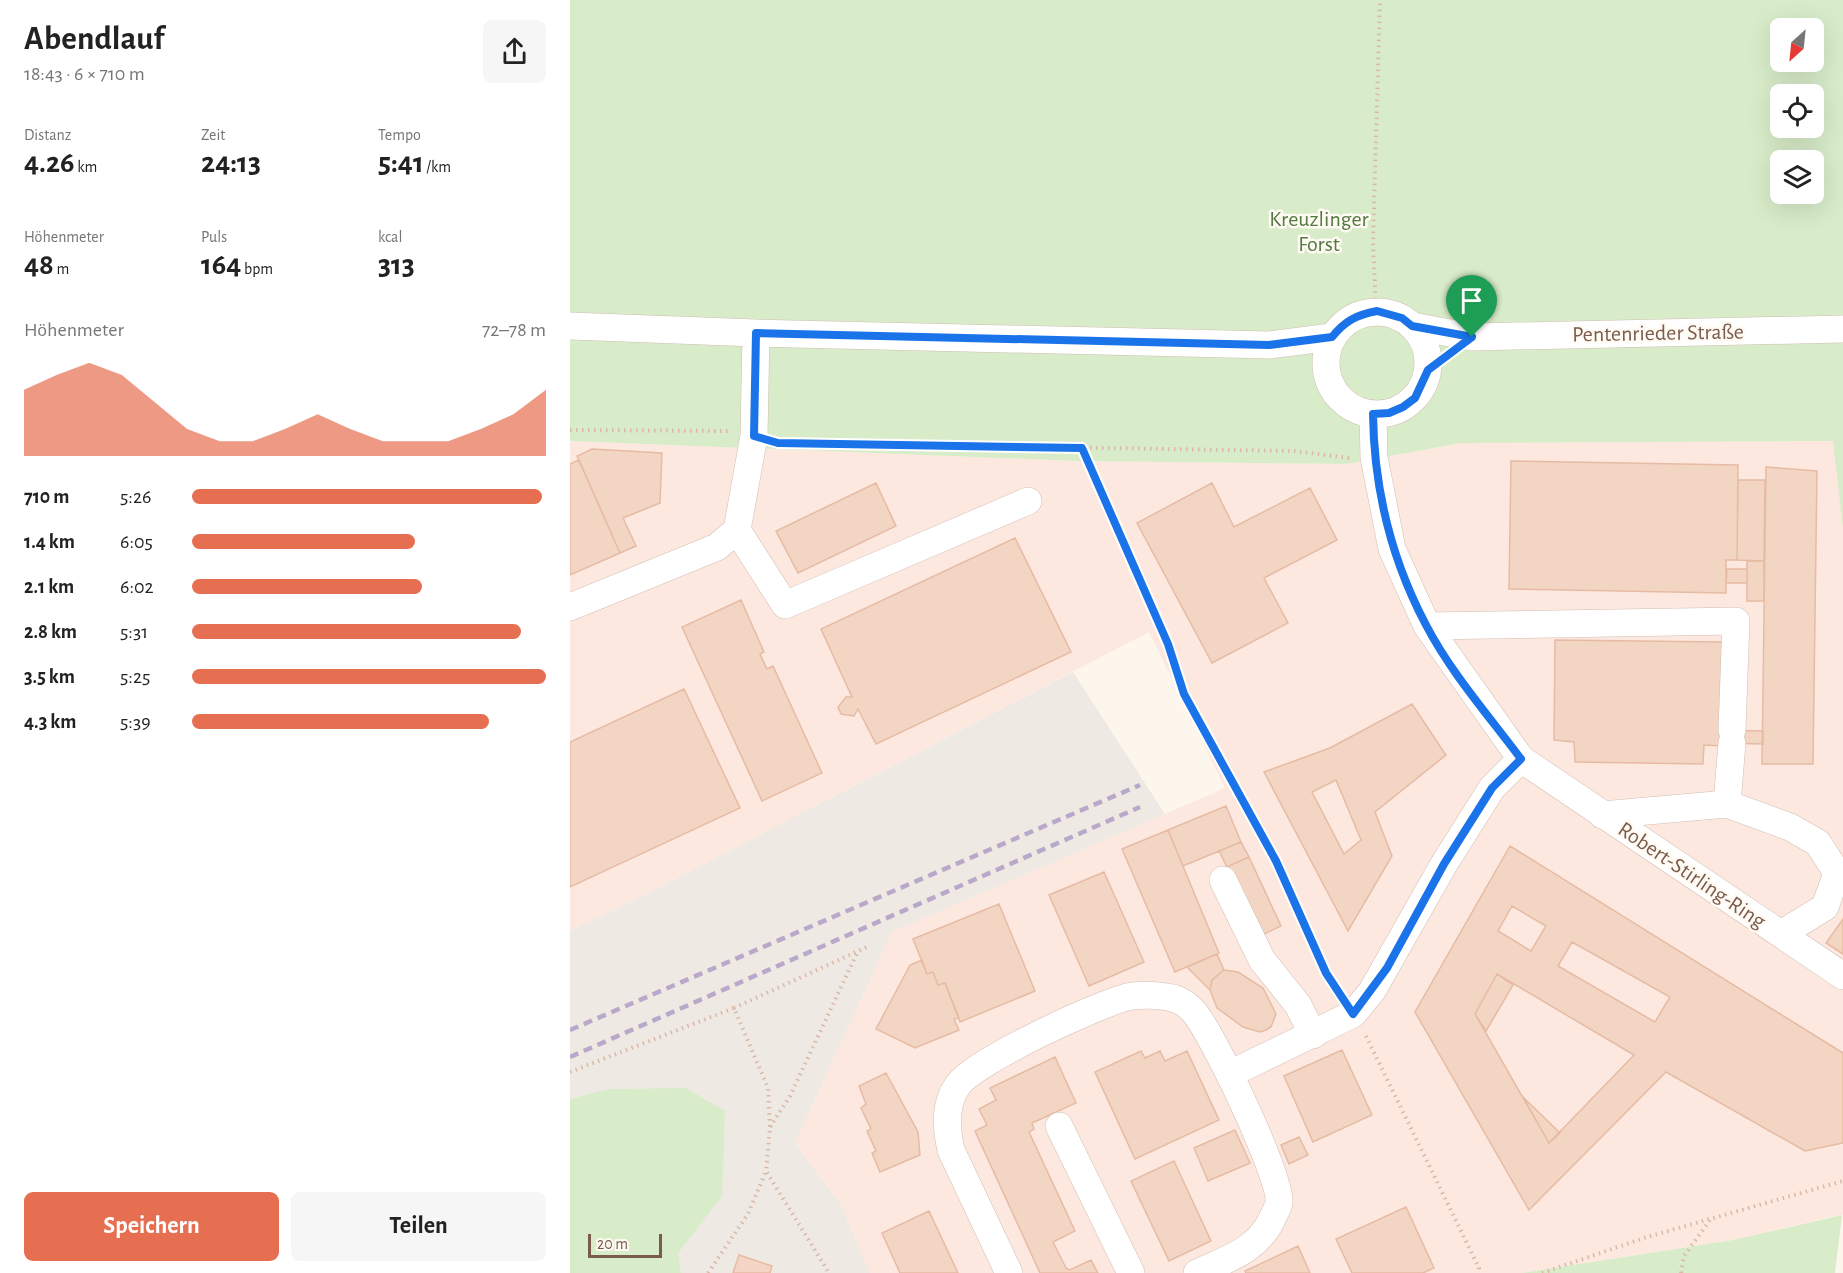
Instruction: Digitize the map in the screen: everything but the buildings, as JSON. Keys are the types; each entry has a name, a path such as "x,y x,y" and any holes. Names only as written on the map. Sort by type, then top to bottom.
{"street":[{"name":"Pentenrieder Straße","path":"1377,311 1402,318 1412,326 1472,337 1843,330"},
{"path":"1377,311 1359,314 1343,323 1327,348 1326,373 1332,388 1343,401 1357,410 1373,414 1396,410 1415,398 1428,370 1472,337"},
{"path":"570,326 756,333 1269,345 1332,337"},
{"path":"1412,326 1422,339 1427,354 1428,370"},
{"path":"570,608 717,547 737,530 754,436 756,333"},
{"path":"1269,345 1326,373"},
{"name":"Robert-Stirling-Ring","path":"1373,414 1374,457 1392,549 1426,626 1521,759 1602,816 1843,976"},
{"path":"737,530 785,605 1028,501"},
{"path":"1426,626 1736,621 1727,804"},
{"path":"1230,1074 1353,1014 1387,968 1444,864 1492,788 1521,759"},
{"name":"Robert-Stirling-Ring","path":"1602,816 1727,804 1790,827 1818,843 1837,873 1825,907 1781,934"},
{"path":"1223,880 1262,960 1298,1005 1313,1035"},
{"path":"1009,1273 951,1150 947,1131 948,1107 958,1085 984,1063 1088,1011 1128,996 1178,1000 1194,1012 1230,1074 1275,1179 1279,1203 1264,1235 1246,1250 1197,1273"},
{"path":"1059,1126 1131,1273"}],"path":[{"path":"1377,311 1373,243 1380,0"},
{"path":"570,430 742,431 778,443 1296,452 1346,458 1374,457"},
{"path":"1082,448 1168,644 1184,694 1276,861 1326,973 1353,1014 1479,1268 1477,1273"},
{"path":"570,1072 734,1008 867,947"},
{"path":"770,1128 790,1096 858,951"},
{"path":"708,1273 748,1214 766,1171 770,1128 768,1088 734,1008"},
{"path":"766,1171 829,1273"},
{"path":"1542,1273 1647,1237 1843,1181"},
{"path":"1681,1273 1684,1256 1711,1220"}],"shaded area":[{"path":"570,441 1078,461 1346,464 1461,443 1834,441 1843,530 1843,1214 1733,1240 1522,1273 870,1273 840,1203 795,1143 892,932 1225,788 1149,632 654,890 570,931"},
{"path":"1073,672 1165,814 892,932 795,1143 840,1203 870,1273 570,1273 570,931 654,890"}],"green space":[{"name":"Kreuzlinger Forst","path":"570,0 1843,0 1843,530 1833,441 1461,443 1346,464 1078,461 570,441"},
{"path":"686,1088 725,1111 722,1196 678,1253 681,1273 570,1273 570,1099 610,1089"},
{"path":"1842,1215 1835,1273 1522,1273 1733,1240"}],"railway":[{"path":"570,1030 1140,785"},
{"path":"570,1057 1140,807"}],"route":[{"path":"1377,311 1402,318 1412,326 1472,337 1428,370 1415,398 1389,413 1373,414 1374,457 1392,549 1426,626 1521,759 1492,788 1444,864 1387,968 1353,1014 1326,973 1276,861 1184,694 1168,644 1082,448 778,443 754,436 756,333 1269,345 1332,337 1343,323 1359,314 1377,311"}]}
